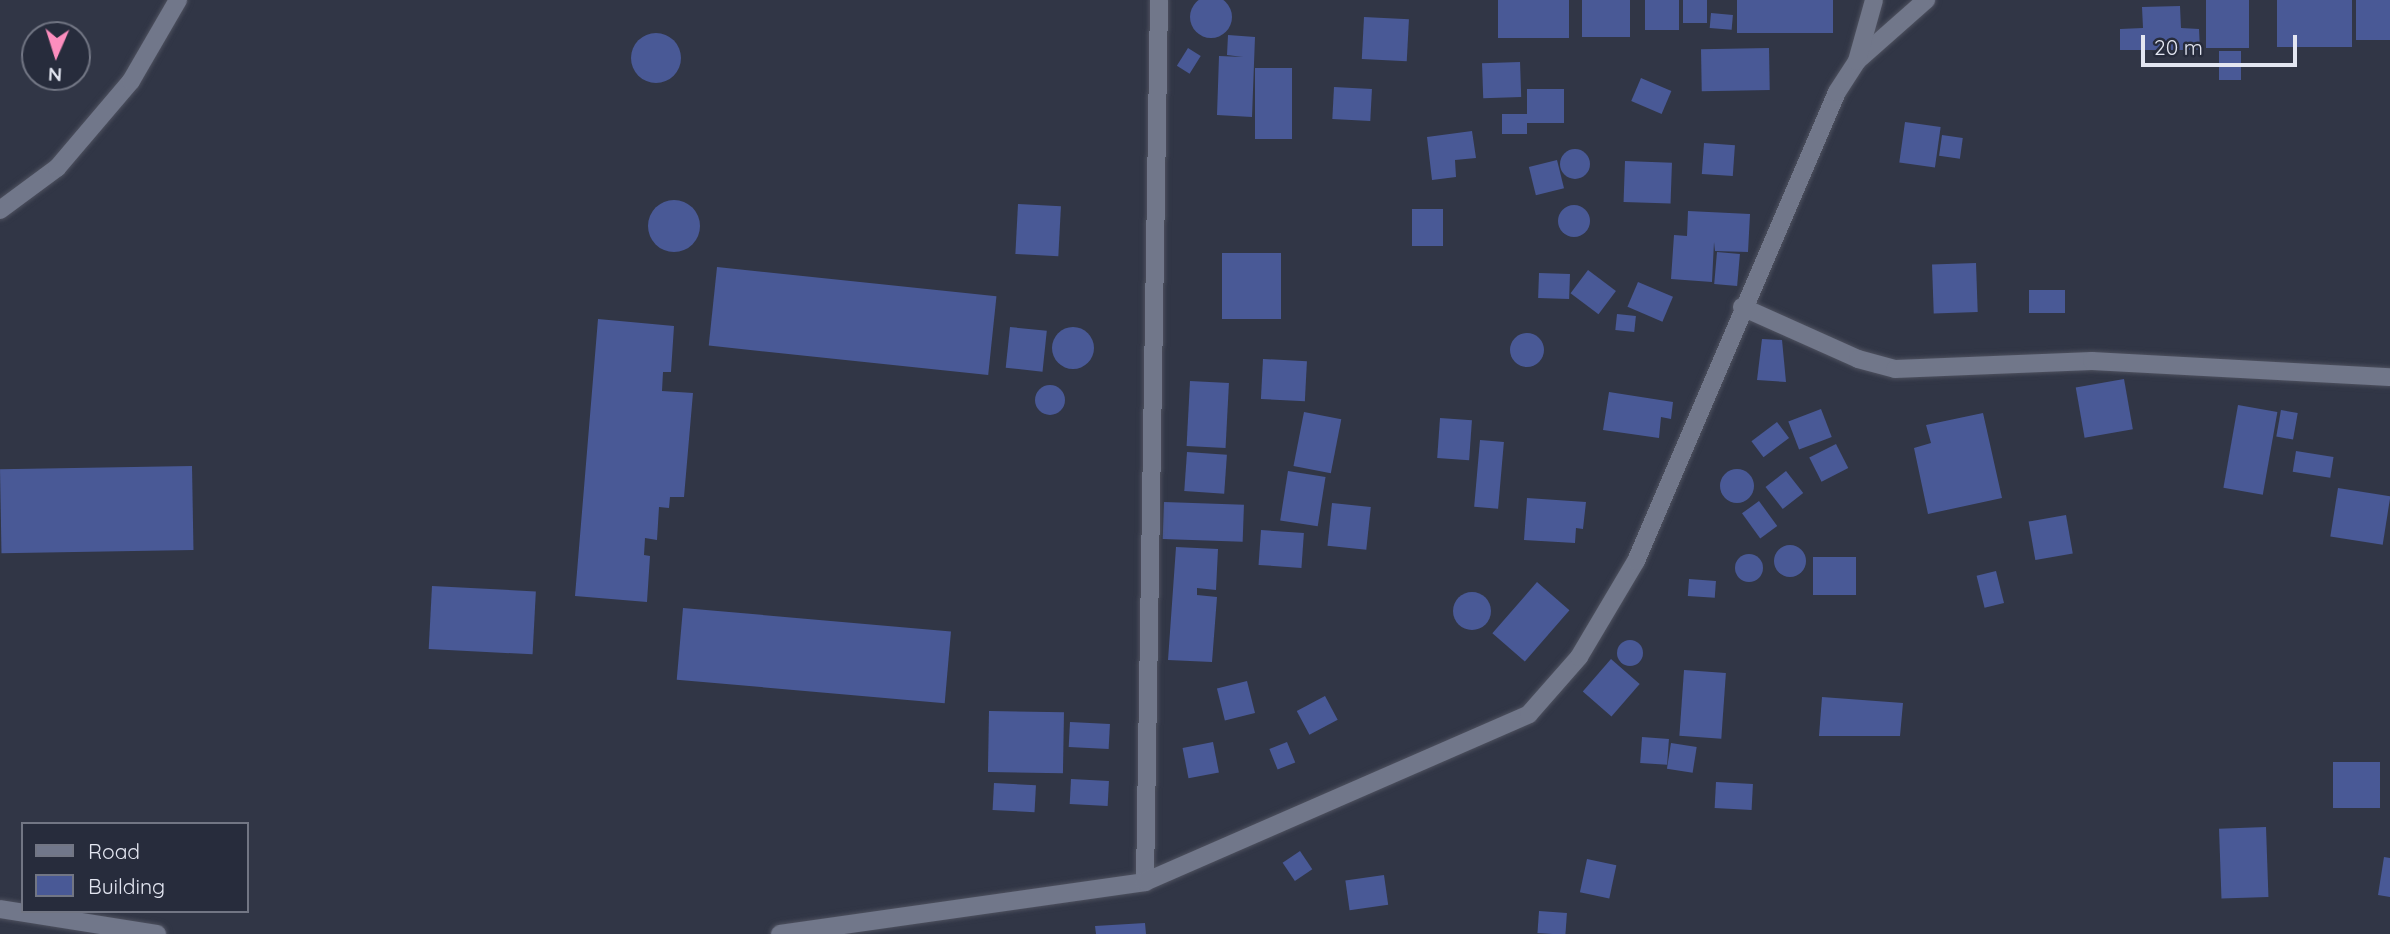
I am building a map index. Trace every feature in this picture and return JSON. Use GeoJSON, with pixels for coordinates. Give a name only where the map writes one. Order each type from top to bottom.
{"type":"FeatureCollection","features":[{"type":"Feature","properties":{"kind":"street"},"geometry":{"type":"LineString","coordinates":[[0,210],[57,168],[123,90],[178,0]]}},
{"type":"Feature","properties":{"kind":"street"},"geometry":{"type":"LineString","coordinates":[[1145,882],[1159,0]]}},
{"type":"Feature","properties":{"kind":"street"},"geometry":{"type":"LineString","coordinates":[[1857,61],[1874,0]]}},
{"type":"Feature","properties":{"kind":"street"},"geometry":{"type":"LineString","coordinates":[[780,934],[1145,882],[1529,714],[1579,657],[1610,611],[1837,92],[1857,61],[1926,0]]}},
{"type":"Feature","properties":{"kind":"street"},"geometry":{"type":"LineString","coordinates":[[1742,307],[1858,359],[1895,369],[2092,361],[2390,377]]}},
{"type":"Feature","properties":{"kind":"street"},"geometry":{"type":"LineString","coordinates":[[0,909],[21,912]]}},
{"type":"Feature","properties":{"kind":"street"},"geometry":{"type":"LineString","coordinates":[[25,913],[157,934]]}},
{"type":"Feature","properties":{"kind":"building"},"geometry":{"type":"Polygon","coordinates":[[[1201,-1],[1221,-1],[1230,9],[1230,25],[1226,32],[1219,36],[1203,36],[1196,32],[1192,25],[1192,9],[1201,-1]]]}},
{"type":"Feature","properties":{"kind":"building"},"geometry":{"type":"Polygon","coordinates":[[[1498,0],[1569,0],[1569,38],[1498,38],[1498,0]]]}},
{"type":"Feature","properties":{"kind":"building"},"geometry":{"type":"Polygon","coordinates":[[[1582,0],[1630,0],[1630,37],[1582,37],[1582,0]]]}},
{"type":"Feature","properties":{"kind":"building"},"geometry":{"type":"Polygon","coordinates":[[[1645,0],[1679,0],[1679,30],[1645,30],[1645,0]]]}},
{"type":"Feature","properties":{"kind":"building"},"geometry":{"type":"Polygon","coordinates":[[[1683,0],[1707,0],[1707,23],[1683,23],[1683,0]]]}},
{"type":"Feature","properties":{"kind":"building"},"geometry":{"type":"Polygon","coordinates":[[[1737,0],[1833,0],[1833,33],[1737,33],[1737,0]]]}},
{"type":"Feature","properties":{"kind":"building"},"geometry":{"type":"Polygon","coordinates":[[[2206,0],[2249,0],[2249,48],[2206,48],[2206,0]]]}},
{"type":"Feature","properties":{"kind":"building"},"geometry":{"type":"Polygon","coordinates":[[[2277,0],[2352,0],[2352,47],[2277,47],[2277,0]]]}},
{"type":"Feature","properties":{"kind":"building"},"geometry":{"type":"Polygon","coordinates":[[[2356,0],[2390,0],[2390,40],[2356,40],[2356,0]]]}},
{"type":"Feature","properties":{"kind":"building"},"geometry":{"type":"Polygon","coordinates":[[[2180,6],[2181,28],[2199,29],[2200,50],[2120,50],[2120,29],[2143,28],[2142,7],[2180,6]]]}},
{"type":"Feature","properties":{"kind":"building"},"geometry":{"type":"Polygon","coordinates":[[[1711,13],[1733,15],[1732,30],[1710,28],[1711,13]]]}},
{"type":"Feature","properties":{"kind":"building"},"geometry":{"type":"Polygon","coordinates":[[[1364,17],[1409,19],[1407,61],[1362,59],[1364,17]]]}},
{"type":"Feature","properties":{"kind":"building"},"geometry":{"type":"Polygon","coordinates":[[[656,33],[674,40],[681,58],[674,76],[656,83],[638,76],[631,58],[638,40],[656,33]]]}},
{"type":"Feature","properties":{"kind":"building"},"geometry":{"type":"Polygon","coordinates":[[[1228,35],[1255,37],[1252,117],[1217,115],[1219,56],[1243,57],[1227,55],[1228,35]]]}},
{"type":"Feature","properties":{"kind":"building"},"geometry":{"type":"Polygon","coordinates":[[[1188,48],[1201,56],[1190,74],[1177,66],[1188,48]]]}},
{"type":"Feature","properties":{"kind":"building"},"geometry":{"type":"Polygon","coordinates":[[[1769,48],[1770,90],[1702,91],[1701,49],[1769,48]]]}},
{"type":"Feature","properties":{"kind":"building"},"geometry":{"type":"Polygon","coordinates":[[[2219,51],[2241,51],[2241,80],[2219,80],[2219,51]]]}},
{"type":"Feature","properties":{"kind":"building"},"geometry":{"type":"Polygon","coordinates":[[[1520,62],[1521,97],[1483,98],[1482,63],[1520,62]]]}},
{"type":"Feature","properties":{"kind":"building"},"geometry":{"type":"Polygon","coordinates":[[[1255,68],[1292,68],[1292,139],[1255,139],[1255,68]]]}},
{"type":"Feature","properties":{"kind":"building"},"geometry":{"type":"Polygon","coordinates":[[[1641,78],[1671,91],[1662,114],[1631,101],[1641,78]]]}},
{"type":"Feature","properties":{"kind":"building"},"geometry":{"type":"Polygon","coordinates":[[[1334,87],[1372,89],[1370,121],[1332,119],[1334,87]]]}},
{"type":"Feature","properties":{"kind":"building"},"geometry":{"type":"Polygon","coordinates":[[[1527,89],[1564,89],[1564,123],[1527,123],[1527,89]]]}},
{"type":"Feature","properties":{"kind":"building"},"geometry":{"type":"Polygon","coordinates":[[[1502,114],[1527,114],[1527,134],[1502,134],[1502,114]]]}},
{"type":"Feature","properties":{"kind":"building"},"geometry":{"type":"Polygon","coordinates":[[[1905,122],[1941,127],[1935,168],[1899,163],[1905,122]]]}},
{"type":"Feature","properties":{"kind":"building"},"geometry":{"type":"Polygon","coordinates":[[[1472,131],[1476,158],[1455,160],[1456,177],[1432,180],[1427,137],[1472,131]]]}},
{"type":"Feature","properties":{"kind":"building"},"geometry":{"type":"Polygon","coordinates":[[[1942,135],[1963,138],[1960,159],[1939,156],[1942,135]]]}},
{"type":"Feature","properties":{"kind":"building"},"geometry":{"type":"Polygon","coordinates":[[[1704,143],[1735,145],[1733,176],[1702,174],[1704,143]]]}},
{"type":"Feature","properties":{"kind":"building"},"geometry":{"type":"Polygon","coordinates":[[[1575,149],[1586,153],[1590,164],[1586,175],[1575,179],[1564,175],[1560,164],[1564,153],[1575,149]]]}},
{"type":"Feature","properties":{"kind":"building"},"geometry":{"type":"Polygon","coordinates":[[[1557,160],[1564,188],[1536,195],[1529,167],[1557,160]]]}},
{"type":"Feature","properties":{"kind":"building"},"geometry":{"type":"Polygon","coordinates":[[[1625,161],[1672,163],[1671,204],[1624,202],[1625,161]]]}},
{"type":"Feature","properties":{"kind":"building"},"geometry":{"type":"Polygon","coordinates":[[[674,200],[693,207],[700,226],[693,245],[674,252],[655,245],[648,226],[655,207],[674,200]]]}},
{"type":"Feature","properties":{"kind":"building"},"geometry":{"type":"Polygon","coordinates":[[[1018,204],[1061,206],[1058,256],[1015,254],[1018,204]]]}},
{"type":"Feature","properties":{"kind":"building"},"geometry":{"type":"Polygon","coordinates":[[[1574,205],[1585,210],[1590,221],[1585,232],[1574,237],[1563,232],[1558,221],[1563,210],[1574,205]]]}},
{"type":"Feature","properties":{"kind":"building"},"geometry":{"type":"Polygon","coordinates":[[[1412,209],[1443,209],[1443,246],[1412,246],[1412,209]]]}},
{"type":"Feature","properties":{"kind":"building"},"geometry":{"type":"Polygon","coordinates":[[[1688,211],[1750,214],[1748,252],[1715,251],[1714,242],[1712,282],[1671,279],[1674,235],[1687,236],[1688,211]]]}},
{"type":"Feature","properties":{"kind":"building"},"geometry":{"type":"Polygon","coordinates":[[[1717,252],[1740,254],[1737,286],[1714,284],[1717,252]]]}},
{"type":"Feature","properties":{"kind":"building"},"geometry":{"type":"Polygon","coordinates":[[[1222,253],[1281,253],[1281,319],[1222,319],[1222,253]]]}},
{"type":"Feature","properties":{"kind":"building"},"geometry":{"type":"Polygon","coordinates":[[[1976,263],[1978,312],[1934,314],[1932,265],[1976,263]]]}},
{"type":"Feature","properties":{"kind":"building"},"geometry":{"type":"Polygon","coordinates":[[[717,267],[996,296],[988,375],[709,346],[717,267]]]}},
{"type":"Feature","properties":{"kind":"building"},"geometry":{"type":"Polygon","coordinates":[[[1588,270],[1616,291],[1598,314],[1571,293],[1588,270]]]}},
{"type":"Feature","properties":{"kind":"building"},"geometry":{"type":"Polygon","coordinates":[[[1539,273],[1570,274],[1569,299],[1538,298],[1539,273]]]}},
{"type":"Feature","properties":{"kind":"building"},"geometry":{"type":"Polygon","coordinates":[[[1638,282],[1673,297],[1662,322],[1627,307],[1638,282]]]}},
{"type":"Feature","properties":{"kind":"building"},"geometry":{"type":"Polygon","coordinates":[[[2029,290],[2065,290],[2065,313],[2029,313],[2029,290]]]}},
{"type":"Feature","properties":{"kind":"building"},"geometry":{"type":"Polygon","coordinates":[[[1617,314],[1636,316],[1634,332],[1615,330],[1617,314]]]}},
{"type":"Feature","properties":{"kind":"building"},"geometry":{"type":"Polygon","coordinates":[[[598,319],[674,326],[671,372],[663,372],[662,391],[693,393],[684,497],[670,497],[669,508],[659,507],[657,540],[645,538],[644,555],[650,556],[647,602],[575,596],[598,319]]]}},
{"type":"Feature","properties":{"kind":"building"},"geometry":{"type":"Polygon","coordinates":[[[1010,327],[1047,331],[1043,372],[1006,368],[1010,327]]]}},
{"type":"Feature","properties":{"kind":"building"},"geometry":{"type":"Polygon","coordinates":[[[1073,327],[1088,333],[1094,348],[1088,363],[1073,369],[1058,363],[1052,348],[1058,333],[1073,327]]]}},
{"type":"Feature","properties":{"kind":"building"},"geometry":{"type":"Polygon","coordinates":[[[1527,333],[1539,338],[1544,350],[1539,362],[1527,367],[1515,362],[1510,350],[1515,338],[1527,333]]]}},
{"type":"Feature","properties":{"kind":"building"},"geometry":{"type":"Polygon","coordinates":[[[1762,339],[1782,340],[1786,382],[1757,380],[1762,339]]]}},
{"type":"Feature","properties":{"kind":"building"},"geometry":{"type":"Polygon","coordinates":[[[1263,359],[1307,361],[1305,401],[1261,399],[1263,359]]]}},
{"type":"Feature","properties":{"kind":"building"},"geometry":{"type":"Polygon","coordinates":[[[2124,379],[2133,429],[2085,438],[2076,388],[2124,379]]]}},
{"type":"Feature","properties":{"kind":"building"},"geometry":{"type":"Polygon","coordinates":[[[1190,381],[1229,383],[1226,448],[1187,446],[1190,381]]]}},
{"type":"Feature","properties":{"kind":"building"},"geometry":{"type":"Polygon","coordinates":[[[1050,385],[1060,390],[1065,400],[1060,410],[1050,415],[1040,410],[1035,400],[1040,390],[1050,385]]]}},
{"type":"Feature","properties":{"kind":"building"},"geometry":{"type":"Polygon","coordinates":[[[1609,392],[1673,402],[1671,419],[1661,417],[1659,438],[1603,430],[1609,392]]]}},
{"type":"Feature","properties":{"kind":"building"},"geometry":{"type":"Polygon","coordinates":[[[2238,405],[2277,412],[2263,495],[2223,488],[2238,405]]]}},
{"type":"Feature","properties":{"kind":"building"},"geometry":{"type":"Polygon","coordinates":[[[1821,409],[1832,437],[1799,450],[1788,422],[1821,409]]]}},
{"type":"Feature","properties":{"kind":"building"},"geometry":{"type":"Polygon","coordinates":[[[2281,410],[2298,413],[2293,440],[2276,437],[2281,410]]]}},
{"type":"Feature","properties":{"kind":"building"},"geometry":{"type":"Polygon","coordinates":[[[1304,412],[1341,419],[1331,473],[1294,466],[1304,412]]]}},
{"type":"Feature","properties":{"kind":"building"},"geometry":{"type":"Polygon","coordinates":[[[1983,413],[2002,498],[1928,514],[1914,448],[1931,443],[1926,425],[1983,413]]]}},
{"type":"Feature","properties":{"kind":"building"},"geometry":{"type":"Polygon","coordinates":[[[1440,418],[1472,420],[1469,460],[1437,458],[1440,418]]]}},
{"type":"Feature","properties":{"kind":"building"},"geometry":{"type":"Polygon","coordinates":[[[1777,422],[1789,438],[1763,457],[1751,441],[1777,422]]]}},
{"type":"Feature","properties":{"kind":"building"},"geometry":{"type":"Polygon","coordinates":[[[1480,440],[1504,442],[1498,509],[1474,507],[1480,440]]]}},
{"type":"Feature","properties":{"kind":"building"},"geometry":{"type":"Polygon","coordinates":[[[1836,444],[1848,468],[1822,482],[1809,458],[1836,444]]]}},
{"type":"Feature","properties":{"kind":"building"},"geometry":{"type":"Polygon","coordinates":[[[2296,451],[2334,457],[2330,478],[2293,472],[2296,451]]]}},
{"type":"Feature","properties":{"kind":"building"},"geometry":{"type":"Polygon","coordinates":[[[1187,452],[1227,455],[1224,494],[1184,491],[1187,452]]]}},
{"type":"Feature","properties":{"kind":"building"},"geometry":{"type":"Polygon","coordinates":[[[192,466],[193,550],[1,553],[0,469],[192,466]]]}},
{"type":"Feature","properties":{"kind":"building"},"geometry":{"type":"Polygon","coordinates":[[[1737,469],[1749,474],[1754,486],[1749,498],[1737,503],[1725,498],[1720,486],[1725,474],[1737,469]]]}},
{"type":"Feature","properties":{"kind":"building"},"geometry":{"type":"Polygon","coordinates":[[[1288,471],[1326,477],[1318,526],[1280,520],[1288,471]]]}},
{"type":"Feature","properties":{"kind":"building"},"geometry":{"type":"Polygon","coordinates":[[[1786,471],[1803,493],[1783,509],[1766,487],[1786,471]]]}},
{"type":"Feature","properties":{"kind":"building"},"geometry":{"type":"Polygon","coordinates":[[[2338,488],[2390,496],[2383,545],[2330,536],[2338,488]]]}},
{"type":"Feature","properties":{"kind":"building"},"geometry":{"type":"Polygon","coordinates":[[[1527,498],[1586,502],[1583,529],[1576,528],[1575,543],[1524,540],[1527,498]]]}},
{"type":"Feature","properties":{"kind":"building"},"geometry":{"type":"Polygon","coordinates":[[[1759,501],[1777,526],[1760,538],[1742,513],[1759,501]]]}},
{"type":"Feature","properties":{"kind":"building"},"geometry":{"type":"Polygon","coordinates":[[[1164,502],[1244,505],[1243,542],[1163,539],[1164,502]]]}},
{"type":"Feature","properties":{"kind":"building"},"geometry":{"type":"Polygon","coordinates":[[[1332,503],[1371,507],[1366,550],[1328,546],[1332,503]]]}},
{"type":"Feature","properties":{"kind":"building"},"geometry":{"type":"Polygon","coordinates":[[[2066,515],[2073,553],[2035,560],[2029,522],[2066,515]]]}},
{"type":"Feature","properties":{"kind":"building"},"geometry":{"type":"Polygon","coordinates":[[[1261,530],[1304,533],[1301,568],[1259,565],[1261,530]]]}},
{"type":"Feature","properties":{"kind":"building"},"geometry":{"type":"Polygon","coordinates":[[[1790,545],[1801,550],[1806,561],[1801,572],[1790,577],[1779,572],[1774,561],[1779,550],[1790,545]]]}},
{"type":"Feature","properties":{"kind":"building"},"geometry":{"type":"Polygon","coordinates":[[[1176,547],[1218,549],[1216,590],[1197,588],[1197,595],[1217,597],[1212,662],[1168,660],[1176,547]]]}},
{"type":"Feature","properties":{"kind":"building"},"geometry":{"type":"Polygon","coordinates":[[[1749,554],[1759,558],[1763,568],[1759,578],[1749,582],[1739,578],[1735,568],[1739,558],[1749,554]]]}},
{"type":"Feature","properties":{"kind":"building"},"geometry":{"type":"Polygon","coordinates":[[[1813,557],[1856,557],[1856,595],[1813,595],[1813,557]]]}},
{"type":"Feature","properties":{"kind":"building"},"geometry":{"type":"Polygon","coordinates":[[[1996,571],[2004,603],[1985,608],[1977,576],[1996,571]]]}},
{"type":"Feature","properties":{"kind":"building"},"geometry":{"type":"Polygon","coordinates":[[[1689,579],[1716,581],[1715,598],[1688,596],[1689,579]]]}},
{"type":"Feature","properties":{"kind":"building"},"geometry":{"type":"Polygon","coordinates":[[[1537,582],[1569,610],[1525,662],[1492,633],[1537,582]]]}},
{"type":"Feature","properties":{"kind":"building"},"geometry":{"type":"Polygon","coordinates":[[[432,586],[536,591],[533,654],[429,649],[432,586]]]}},
{"type":"Feature","properties":{"kind":"building"},"geometry":{"type":"Polygon","coordinates":[[[1472,592],[1485,598],[1491,611],[1485,624],[1472,630],[1459,624],[1453,611],[1459,598],[1472,592]]]}},
{"type":"Feature","properties":{"kind":"building"},"geometry":{"type":"Polygon","coordinates":[[[683,608],[951,631],[945,703],[677,680],[683,608]]]}},
{"type":"Feature","properties":{"kind":"building"},"geometry":{"type":"Polygon","coordinates":[[[1630,640],[1639,644],[1643,653],[1639,662],[1630,666],[1621,662],[1617,653],[1621,644],[1630,640]]]}},
{"type":"Feature","properties":{"kind":"building"},"geometry":{"type":"Polygon","coordinates":[[[1611,659],[1640,684],[1611,716],[1583,691],[1611,659]]]}},
{"type":"Feature","properties":{"kind":"building"},"geometry":{"type":"Polygon","coordinates":[[[1684,670],[1726,673],[1721,739],[1679,736],[1684,670]]]}},
{"type":"Feature","properties":{"kind":"building"},"geometry":{"type":"Polygon","coordinates":[[[1247,681],[1255,713],[1225,721],[1217,688],[1247,681]]]}},
{"type":"Feature","properties":{"kind":"building"},"geometry":{"type":"Polygon","coordinates":[[[1325,696],[1338,720],[1309,735],[1297,711],[1325,696]]]}},
{"type":"Feature","properties":{"kind":"building"},"geometry":{"type":"Polygon","coordinates":[[[1822,697],[1903,703],[1900,736],[1819,736],[1822,697]]]}},
{"type":"Feature","properties":{"kind":"building"},"geometry":{"type":"Polygon","coordinates":[[[989,711],[1064,712],[1063,773],[988,772],[989,711]]]}},
{"type":"Feature","properties":{"kind":"building"},"geometry":{"type":"Polygon","coordinates":[[[1070,722],[1110,724],[1109,749],[1069,747],[1070,722]]]}},
{"type":"Feature","properties":{"kind":"building"},"geometry":{"type":"Polygon","coordinates":[[[1642,737],[1669,739],[1667,765],[1640,763],[1642,737]]]}},
{"type":"Feature","properties":{"kind":"building"},"geometry":{"type":"Polygon","coordinates":[[[1213,742],[1219,772],[1188,778],[1183,748],[1213,742]]]}},
{"type":"Feature","properties":{"kind":"building"},"geometry":{"type":"Polygon","coordinates":[[[1287,742],[1295,762],[1278,770],[1269,749],[1287,742]]]}},
{"type":"Feature","properties":{"kind":"building"},"geometry":{"type":"Polygon","coordinates":[[[1671,743],[1697,747],[1693,773],[1667,769],[1671,743]]]}},
{"type":"Feature","properties":{"kind":"building"},"geometry":{"type":"Polygon","coordinates":[[[2333,762],[2380,762],[2380,808],[2333,808],[2333,762]]]}},
{"type":"Feature","properties":{"kind":"building"},"geometry":{"type":"Polygon","coordinates":[[[1071,779],[1109,781],[1108,806],[1070,804],[1071,779]]]}},
{"type":"Feature","properties":{"kind":"building"},"geometry":{"type":"Polygon","coordinates":[[[1716,782],[1753,784],[1752,810],[1715,808],[1716,782]]]}},
{"type":"Feature","properties":{"kind":"building"},"geometry":{"type":"Polygon","coordinates":[[[994,783],[1036,785],[1035,812],[993,810],[994,783]]]}},
{"type":"Feature","properties":{"kind":"building"},"geometry":{"type":"Polygon","coordinates":[[[2266,827],[2268,897],[2221,899],[2219,829],[2266,827]]]}},
{"type":"Feature","properties":{"kind":"building"},"geometry":{"type":"Polygon","coordinates":[[[1300,851],[1312,869],[1295,881],[1283,863],[1300,851]]]}},
{"type":"Feature","properties":{"kind":"building"},"geometry":{"type":"Polygon","coordinates":[[[2384,857],[2390,858],[2390,897],[2378,895],[2384,857]]]}},
{"type":"Feature","properties":{"kind":"building"},"geometry":{"type":"Polygon","coordinates":[[[1587,859],[1616,865],[1609,898],[1580,892],[1587,859]]]}},
{"type":"Feature","properties":{"kind":"building"},"geometry":{"type":"Polygon","coordinates":[[[1384,875],[1388,905],[1350,910],[1345,880],[1384,875]]]}},
{"type":"Feature","properties":{"kind":"building"},"geometry":{"type":"Polygon","coordinates":[[[1539,911],[1567,913],[1565,934],[1537,933],[1539,911]]]}},
{"type":"Feature","properties":{"kind":"building"},"geometry":{"type":"Polygon","coordinates":[[[1145,923],[1146,934],[1096,934],[1095,926],[1145,923]]]}}]}
